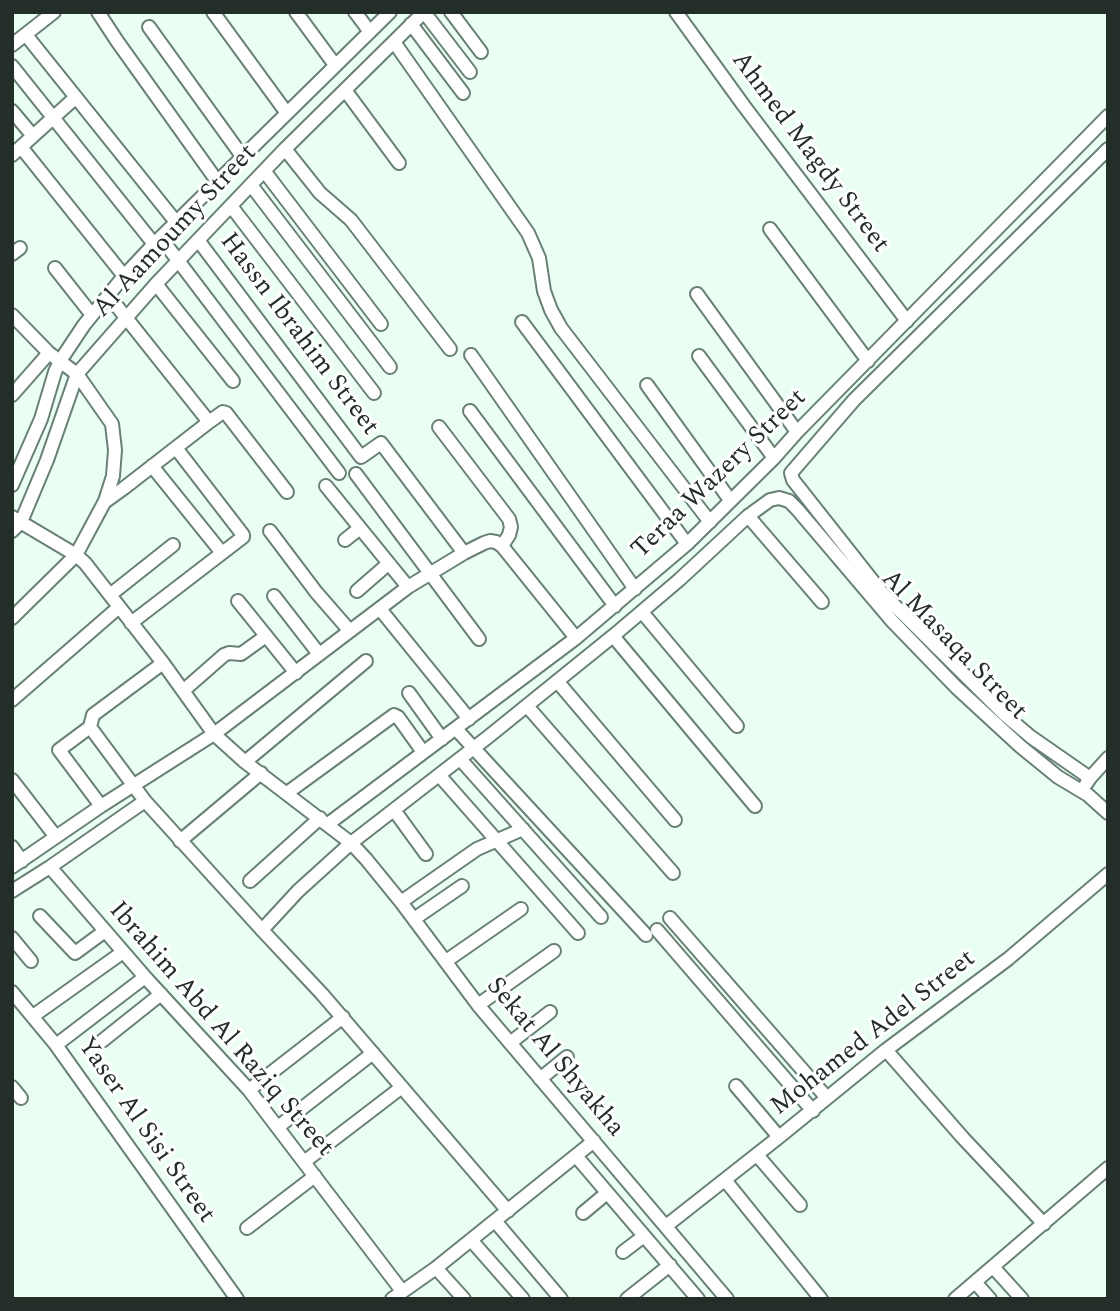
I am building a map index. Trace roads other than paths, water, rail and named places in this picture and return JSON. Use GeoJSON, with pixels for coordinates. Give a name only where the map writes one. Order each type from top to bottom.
{"type":"FeatureCollection","features":[{"type":"Feature","properties":{"kind":"street"},"geometry":{"type":"LineString","coordinates":[[12,45],[54,12]]}},
{"type":"Feature","properties":{"kind":"street"},"geometry":{"type":"LineString","coordinates":[[98,12],[217,181]]}},
{"type":"Feature","properties":{"kind":"street"},"geometry":{"type":"LineString","coordinates":[[213,12],[286,113]]}},
{"type":"Feature","properties":{"kind":"street"},"geometry":{"type":"LineString","coordinates":[[296,12],[335,65]]}},
{"type":"Feature","properties":{"kind":"street"},"geometry":{"type":"LineString","coordinates":[[355,12],[370,32]]}},
{"type":"Feature","properties":{"kind":"street"},"geometry":{"type":"LineString","coordinates":[[424,12],[470,72]]}},
{"type":"Feature","properties":{"kind":"street","name":"Al Aamoumy Street"},"geometry":{"type":"LineString","coordinates":[[15,523],[47,460],[77,374],[178,260],[285,149],[424,12]]}},
{"type":"Feature","properties":{"kind":"street"},"geometry":{"type":"LineString","coordinates":[[451,12],[481,52]]}},
{"type":"Feature","properties":{"kind":"street","name":"Ahmed Magdy Street"},"geometry":{"type":"LineString","coordinates":[[676,12],[907,321]]}},
{"type":"Feature","properties":{"kind":"street","name":"Al Aamoumy Street"},"geometry":{"type":"LineString","coordinates":[[12,485],[41,418],[60,361],[92,315],[157,241],[370,32],[386,13]]}},
{"type":"Feature","properties":{"kind":"street"},"geometry":{"type":"LineString","coordinates":[[411,24],[463,93]]}},
{"type":"Feature","properties":{"kind":"street"},"geometry":{"type":"LineString","coordinates":[[149,27],[242,156]]}},
{"type":"Feature","properties":{"kind":"street"},"geometry":{"type":"LineString","coordinates":[[26,35],[176,222]]}},
{"type":"Feature","properties":{"kind":"street"},"geometry":{"type":"LineString","coordinates":[[394,42],[528,233],[540,258],[544,291],[561,328],[710,522]]}},
{"type":"Feature","properties":{"kind":"street"},"geometry":{"type":"LineString","coordinates":[[12,66],[157,241],[178,260],[339,473]]}},
{"type":"Feature","properties":{"kind":"street"},"geometry":{"type":"LineString","coordinates":[[345,90],[399,163]]}},
{"type":"Feature","properties":{"kind":"street"},"geometry":{"type":"LineString","coordinates":[[76,97],[16,151],[124,276]]}},
{"type":"Feature","properties":{"kind":"street"},"geometry":{"type":"LineString","coordinates":[[12,110],[33,136]]}},
{"type":"Feature","properties":{"kind":"street","name":"Teraa Wazery Street"},"geometry":{"type":"LineString","coordinates":[[250,881],[324,821],[456,729],[576,638],[687,544],[1108,117]]}},
{"type":"Feature","properties":{"kind":"street"},"geometry":{"type":"LineString","coordinates":[[256,142],[274,161]]}},
{"type":"Feature","properties":{"kind":"street"},"geometry":{"type":"LineString","coordinates":[[285,149],[320,193],[351,220],[450,349]]}},
{"type":"Feature","properties":{"kind":"street","name":"Teraa Wazery Street"},"geometry":{"type":"LineString","coordinates":[[792,476],[793,470],[854,400],[1108,149]]}},
{"type":"Feature","properties":{"kind":"street"},"geometry":{"type":"LineString","coordinates":[[265,172],[381,324]]}},
{"type":"Feature","properties":{"kind":"street"},"geometry":{"type":"LineString","coordinates":[[251,185],[390,368]]}},
{"type":"Feature","properties":{"kind":"street"},"geometry":{"type":"LineString","coordinates":[[231,206],[374,393]]}},
{"type":"Feature","properties":{"kind":"street"},"geometry":{"type":"LineString","coordinates":[[770,229],[868,361]]}},
{"type":"Feature","properties":{"kind":"street","name":"Hassn Ibrahim Street"},"geometry":{"type":"LineString","coordinates":[[198,240],[361,457],[381,443],[464,553]]}},
{"type":"Feature","properties":{"kind":"street"},"geometry":{"type":"LineString","coordinates":[[55,268],[92,315]]}},
{"type":"Feature","properties":{"kind":"street"},"geometry":{"type":"LineString","coordinates":[[156,284],[233,381]]}},
{"type":"Feature","properties":{"kind":"street"},"geometry":{"type":"LineString","coordinates":[[697,294],[797,432]]}},
{"type":"Feature","properties":{"kind":"street"},"geometry":{"type":"LineString","coordinates":[[108,295],[209,422]]}},
{"type":"Feature","properties":{"kind":"street"},"geometry":{"type":"LineString","coordinates":[[12,315],[49,353],[77,374],[112,424],[114,437],[113,476],[105,501],[76,555],[12,618]]}},
{"type":"Feature","properties":{"kind":"street"},"geometry":{"type":"LineString","coordinates":[[522,321],[687,544]]}},
{"type":"Feature","properties":{"kind":"street"},"geometry":{"type":"LineString","coordinates":[[12,395],[49,353]]}},
{"type":"Feature","properties":{"kind":"street"},"geometry":{"type":"LineString","coordinates":[[471,355],[635,589]]}},
{"type":"Feature","properties":{"kind":"street"},"geometry":{"type":"LineString","coordinates":[[699,356],[774,458]]}},
{"type":"Feature","properties":{"kind":"street"},"geometry":{"type":"LineString","coordinates":[[647,385],[730,500]]}},
{"type":"Feature","properties":{"kind":"street"},"geometry":{"type":"LineString","coordinates":[[470,411],[615,606]]}},
{"type":"Feature","properties":{"kind":"street"},"geometry":{"type":"LineString","coordinates":[[105,501],[223,412],[287,492]]}},
{"type":"Feature","properties":{"kind":"street"},"geometry":{"type":"LineString","coordinates":[[41,418],[59,425]]}},
{"type":"Feature","properties":{"kind":"street"},"geometry":{"type":"LineString","coordinates":[[439,427],[509,519],[509,535],[499,544]]}},
{"type":"Feature","properties":{"kind":"street"},"geometry":{"type":"LineString","coordinates":[[131,623],[243,537],[176,448]]}},
{"type":"Feature","properties":{"kind":"street"},"geometry":{"type":"LineString","coordinates":[[152,466],[222,553]]}},
{"type":"Feature","properties":{"kind":"street"},"geometry":{"type":"LineString","coordinates":[[356,474],[479,639]]}},
{"type":"Feature","properties":{"kind":"street","name":"Al Masaqa Street"},"geometry":{"type":"LineString","coordinates":[[792,476],[883,594],[908,620],[1005,715],[1031,737],[1090,778]]}},
{"type":"Feature","properties":{"kind":"street"},"geometry":{"type":"LineString","coordinates":[[326,486],[408,587]]}},
{"type":"Feature","properties":{"kind":"street","name":"Teraa Wazery Street"},"geometry":{"type":"LineString","coordinates":[[261,930],[298,891],[351,843],[613,636],[748,516],[770,500],[779,498]]}},
{"type":"Feature","properties":{"kind":"street","name":"Al Masaqa Street"},"geometry":{"type":"LineString","coordinates":[[779,498],[789,501],[797,509],[893,622],[956,687],[1020,746],[1059,777],[1083,791],[1108,813]]}},
{"type":"Feature","properties":{"kind":"street"},"geometry":{"type":"LineString","coordinates":[[748,516],[821,602]]}},
{"type":"Feature","properties":{"kind":"street","name":"Sekat Al Shyakha"},"geometry":{"type":"LineString","coordinates":[[15,523],[76,555],[85,563],[214,734],[245,762],[351,843],[401,902],[478,1005],[727,1299]]}},
{"type":"Feature","properties":{"kind":"street"},"geometry":{"type":"LineString","coordinates":[[345,540],[360,528]]}},
{"type":"Feature","properties":{"kind":"street"},"geometry":{"type":"LineString","coordinates":[[270,531],[349,631]]}},
{"type":"Feature","properties":{"kind":"street"},"geometry":{"type":"LineString","coordinates":[[12,848],[17,864],[214,734],[408,587],[484,543],[490,541],[499,544],[576,638]]}},
{"type":"Feature","properties":{"kind":"street"},"geometry":{"type":"LineString","coordinates":[[110,595],[173,545]]}},
{"type":"Feature","properties":{"kind":"street"},"geometry":{"type":"LineString","coordinates":[[357,591],[388,564]]}},
{"type":"Feature","properties":{"kind":"street"},"geometry":{"type":"LineString","coordinates":[[274,596],[319,654]]}},
{"type":"Feature","properties":{"kind":"street"},"geometry":{"type":"LineString","coordinates":[[239,601],[296,673]]}},
{"type":"Feature","properties":{"kind":"street"},"geometry":{"type":"LineString","coordinates":[[12,700],[119,607]]}},
{"type":"Feature","properties":{"kind":"street"},"geometry":{"type":"LineString","coordinates":[[380,609],[469,719]]}},
{"type":"Feature","properties":{"kind":"street"},"geometry":{"type":"LineString","coordinates":[[642,612],[737,726]]}},
{"type":"Feature","properties":{"kind":"street"},"geometry":{"type":"LineString","coordinates":[[183,691],[225,655],[241,654],[266,636]]}},
{"type":"Feature","properties":{"kind":"street"},"geometry":{"type":"LineString","coordinates":[[613,636],[755,806]]}},
{"type":"Feature","properties":{"kind":"street"},"geometry":{"type":"LineString","coordinates":[[245,762],[366,661]]}},
{"type":"Feature","properties":{"kind":"street"},"geometry":{"type":"LineString","coordinates":[[102,806],[59,750],[90,727],[93,715],[163,663]]}},
{"type":"Feature","properties":{"kind":"street"},"geometry":{"type":"LineString","coordinates":[[557,681],[675,820]]}},
{"type":"Feature","properties":{"kind":"street"},"geometry":{"type":"LineString","coordinates":[[409,693],[442,739]]}},
{"type":"Feature","properties":{"kind":"street"},"geometry":{"type":"LineString","coordinates":[[527,706],[673,873]]}},
{"type":"Feature","properties":{"kind":"street"},"geometry":{"type":"LineString","coordinates":[[287,793],[396,715],[424,752]]}},
{"type":"Feature","properties":{"kind":"street"},"geometry":{"type":"LineString","coordinates":[[90,727],[145,802],[343,1017],[509,1210]]}},
{"type":"Feature","properties":{"kind":"street"},"geometry":{"type":"LineString","coordinates":[[456,729],[651,932],[813,1111]]}},
{"type":"Feature","properties":{"kind":"street"},"geometry":{"type":"LineString","coordinates":[[1083,791],[1090,778],[1108,758]]}},
{"type":"Feature","properties":{"kind":"street"},"geometry":{"type":"LineString","coordinates":[[460,759],[601,917]]}},
{"type":"Feature","properties":{"kind":"street"},"geometry":{"type":"LineString","coordinates":[[180,841],[261,774]]}},
{"type":"Feature","properties":{"kind":"street"},"geometry":{"type":"LineString","coordinates":[[439,775],[578,933]]}},
{"type":"Feature","properties":{"kind":"street"},"geometry":{"type":"LineString","coordinates":[[12,780],[56,837]]}},
{"type":"Feature","properties":{"kind":"street"},"geometry":{"type":"LineString","coordinates":[[12,891],[145,802]]}},
{"type":"Feature","properties":{"kind":"street"},"geometry":{"type":"LineString","coordinates":[[394,810],[426,854]]}},
{"type":"Feature","properties":{"kind":"street"},"geometry":{"type":"LineString","coordinates":[[401,902],[467,855],[523,829]]}},
{"type":"Feature","properties":{"kind":"street","name":"Ibrahim Abd Al Raziq Street"},"geometry":{"type":"LineString","coordinates":[[50,867],[161,995],[249,1090],[403,1295]]}},
{"type":"Feature","properties":{"kind":"street","name":"Mohamed Adel Street"},"geometry":{"type":"LineString","coordinates":[[623,1252],[725,1180],[886,1050],[1008,959],[1108,874]]}},
{"type":"Feature","properties":{"kind":"street"},"geometry":{"type":"LineString","coordinates":[[414,919],[462,886]]}},
{"type":"Feature","properties":{"kind":"street"},"geometry":{"type":"LineString","coordinates":[[446,961],[521,909]]}},
{"type":"Feature","properties":{"kind":"street"},"geometry":{"type":"LineString","coordinates":[[40,916],[75,953],[105,932]]}},
{"type":"Feature","properties":{"kind":"street"},"geometry":{"type":"LineString","coordinates":[[670,918],[827,1098]]}},
{"type":"Feature","properties":{"kind":"street"},"geometry":{"type":"LineString","coordinates":[[12,938],[32,961]]}},
{"type":"Feature","properties":{"kind":"street"},"geometry":{"type":"LineString","coordinates":[[478,1005],[554,951]]}},
{"type":"Feature","properties":{"kind":"street"},"geometry":{"type":"LineString","coordinates":[[33,1016],[123,952]]}},
{"type":"Feature","properties":{"kind":"street"},"geometry":{"type":"LineString","coordinates":[[56,1045],[145,977]]}},
{"type":"Feature","properties":{"kind":"street","name":"Yaser Al Sisi Street"},"geometry":{"type":"LineString","coordinates":[[12,992],[56,1045],[237,1299]]}},
{"type":"Feature","properties":{"kind":"street"},"geometry":{"type":"LineString","coordinates":[[102,1041],[161,995]]}},
{"type":"Feature","properties":{"kind":"street"},"geometry":{"type":"LineString","coordinates":[[510,1043],[550,1012]]}},
{"type":"Feature","properties":{"kind":"street"},"geometry":{"type":"LineString","coordinates":[[249,1090],[343,1017]]}},
{"type":"Feature","properties":{"kind":"street"},"geometry":{"type":"LineString","coordinates":[[886,1050],[963,1138],[1044,1224]]}},
{"type":"Feature","properties":{"kind":"street"},"geometry":{"type":"LineString","coordinates":[[278,1127],[373,1053]]}},
{"type":"Feature","properties":{"kind":"street"},"geometry":{"type":"LineString","coordinates":[[540,1079],[567,1057]]}},
{"type":"Feature","properties":{"kind":"street"},"geometry":{"type":"LineString","coordinates":[[736,1086],[779,1137]]}},
{"type":"Feature","properties":{"kind":"street"},"geometry":{"type":"LineString","coordinates":[[12,1087],[21,1098]]}},
{"type":"Feature","properties":{"kind":"street"},"geometry":{"type":"LineString","coordinates":[[304,1162],[402,1087]]}},
{"type":"Feature","properties":{"kind":"street"},"geometry":{"type":"LineString","coordinates":[[403,1295],[594,1141]]}},
{"type":"Feature","properties":{"kind":"street"},"geometry":{"type":"LineString","coordinates":[[757,1155],[800,1205]]}},
{"type":"Feature","properties":{"kind":"street"},"geometry":{"type":"LineString","coordinates":[[576,1156],[698,1299]]}},
{"type":"Feature","properties":{"kind":"street"},"geometry":{"type":"LineString","coordinates":[[955,1299],[1108,1168]]}},
{"type":"Feature","properties":{"kind":"street"},"geometry":{"type":"LineString","coordinates":[[247,1228],[315,1176]]}},
{"type":"Feature","properties":{"kind":"street"},"geometry":{"type":"LineString","coordinates":[[725,1180],[821,1299]]}},
{"type":"Feature","properties":{"kind":"street"},"geometry":{"type":"LineString","coordinates":[[583,1213],[607,1192]]}},
{"type":"Feature","properties":{"kind":"street"},"geometry":{"type":"LineString","coordinates":[[495,1221],[561,1299]]}},
{"type":"Feature","properties":{"kind":"street"},"geometry":{"type":"LineString","coordinates":[[471,1240],[523,1299]]}},
{"type":"Feature","properties":{"kind":"street"},"geometry":{"type":"LineString","coordinates":[[627,1299],[670,1265]]}},
{"type":"Feature","properties":{"kind":"street"},"geometry":{"type":"LineString","coordinates":[[992,1267],[1022,1299]]}},
{"type":"Feature","properties":{"kind":"street"},"geometry":{"type":"LineString","coordinates":[[436,1268],[464,1299]]}},
{"type":"Feature","properties":{"kind":"street"},"geometry":{"type":"LineString","coordinates":[[687,1285],[704,1273]]}},
{"type":"Feature","properties":{"kind":"street"},"geometry":{"type":"LineString","coordinates":[[975,1282],[990,1299]]}}]}
